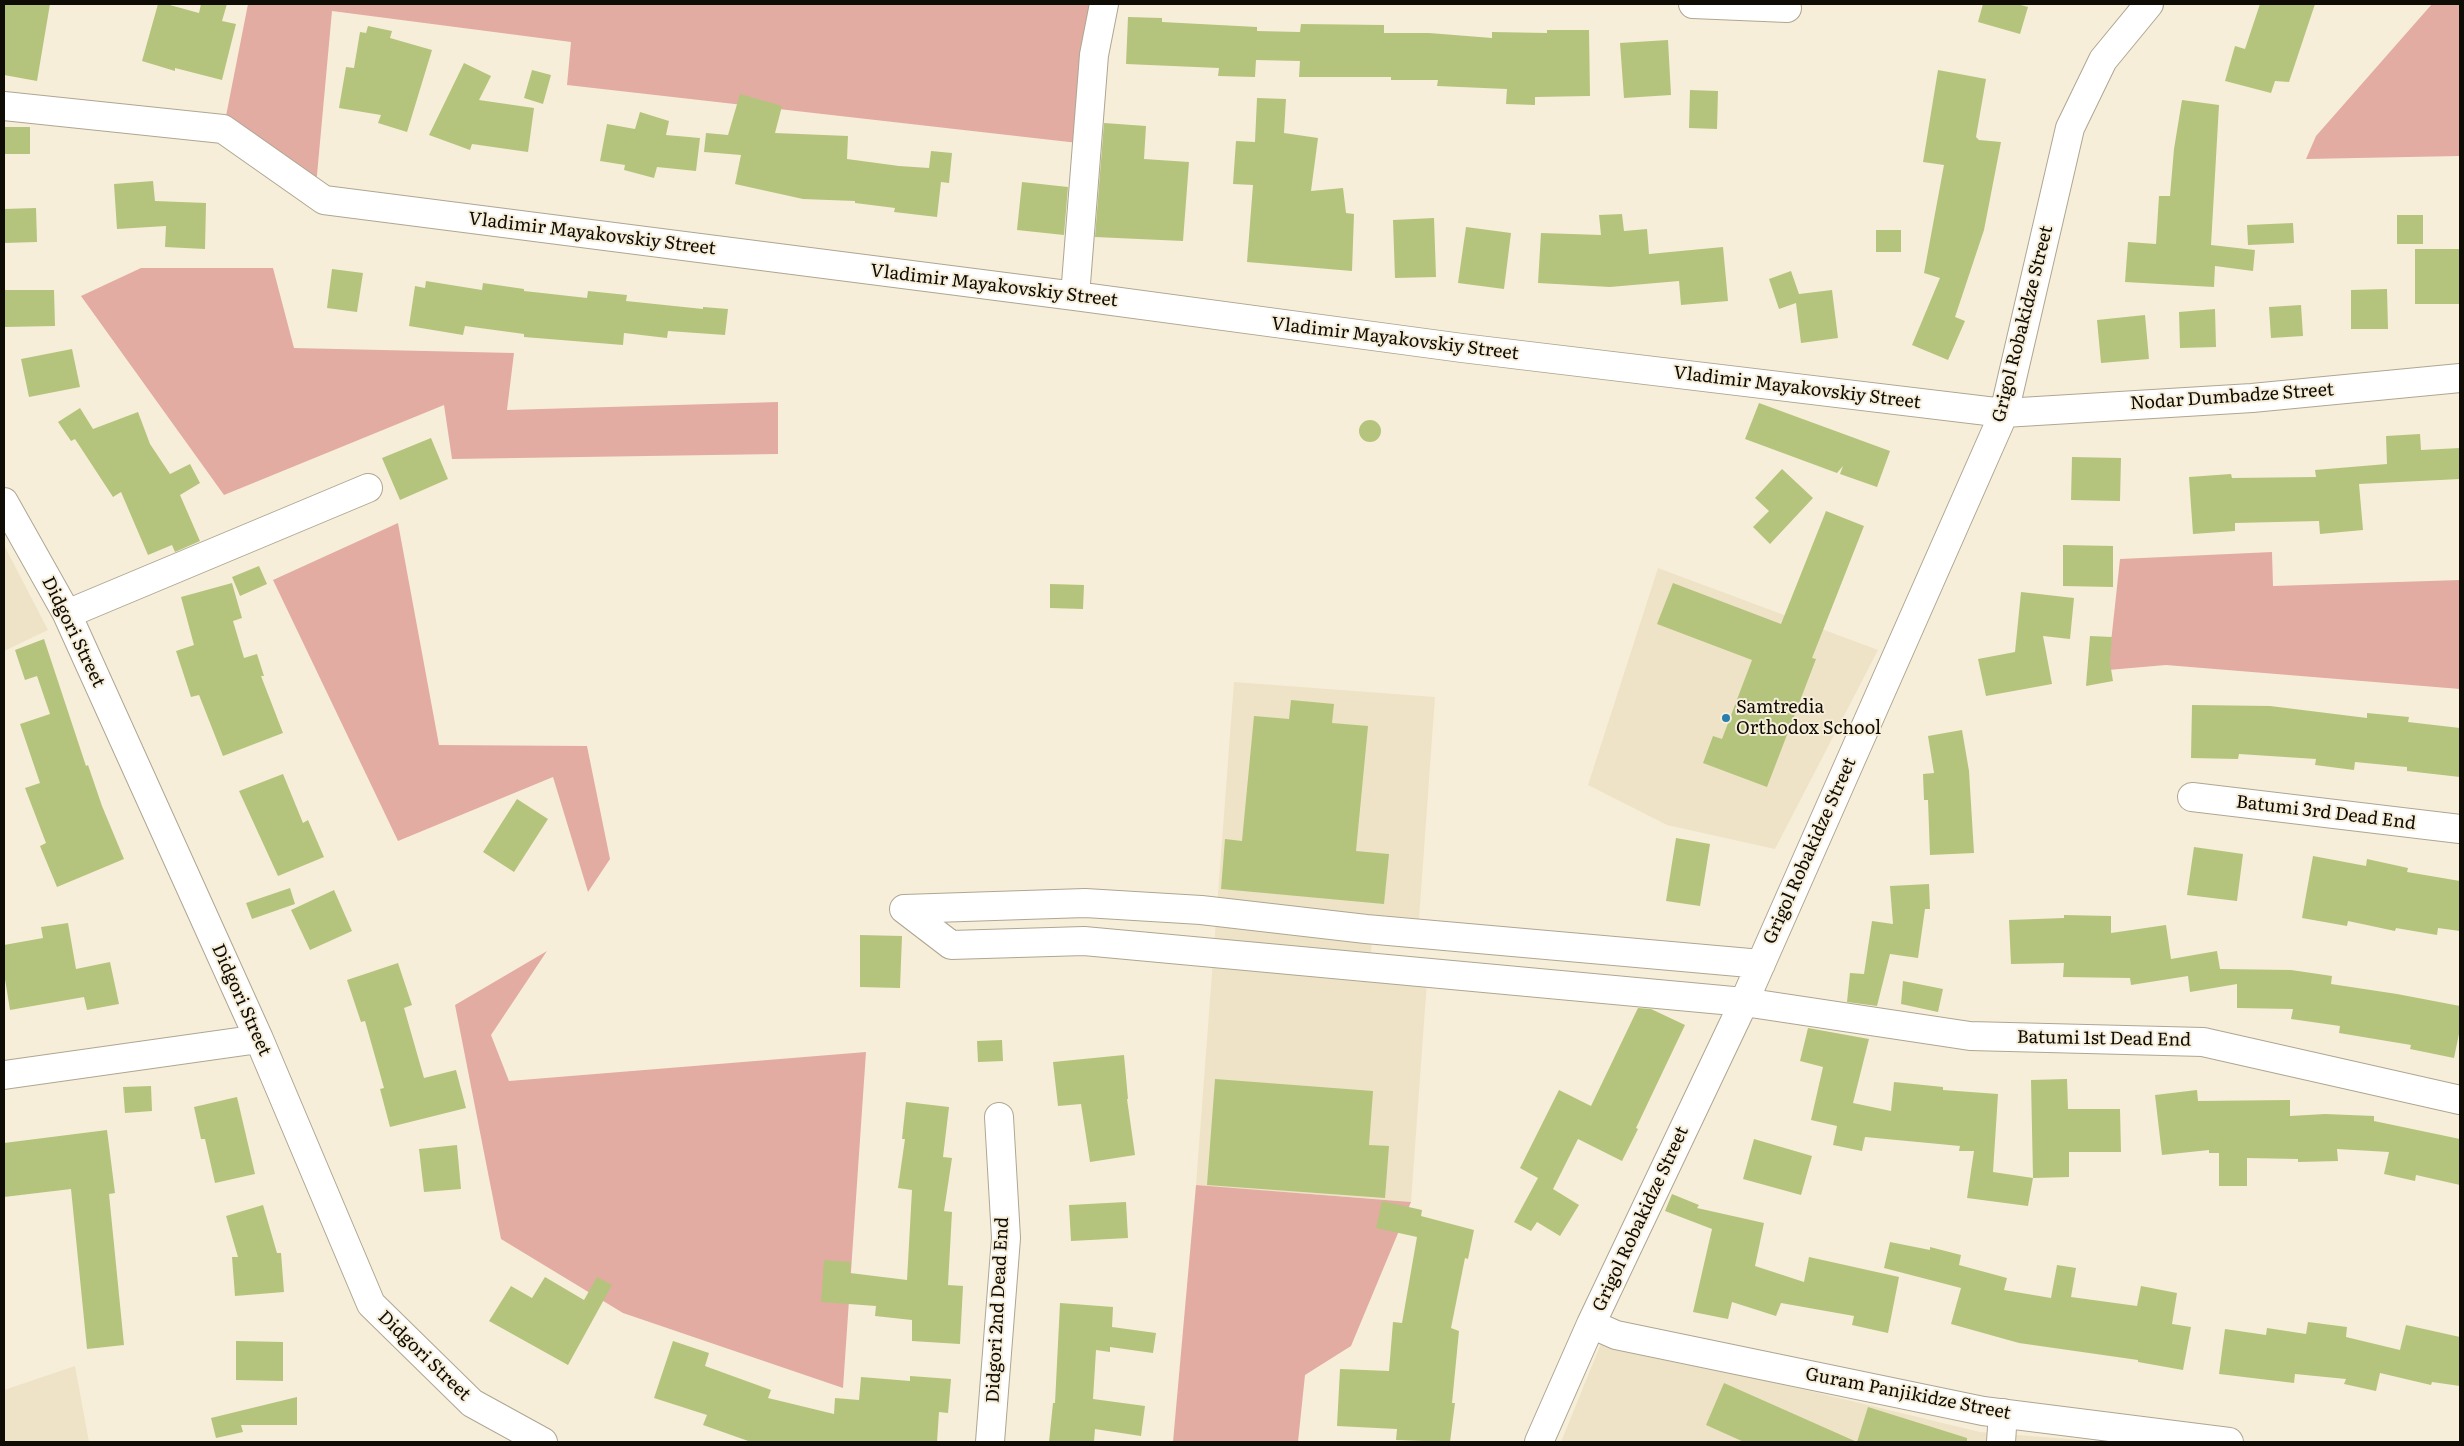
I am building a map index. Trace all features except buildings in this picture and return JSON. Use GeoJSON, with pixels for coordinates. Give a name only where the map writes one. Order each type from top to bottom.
{"type":"FeatureCollection","features":[{"type":"Feature","properties":{"kind":"street"},"geometry":{"type":"LineString","coordinates":[[1076,296],[1094,55],[1104,4]]}},
{"type":"Feature","properties":{"kind":"street"},"geometry":{"type":"LineString","coordinates":[[1693,4],[1787,8]]}},
{"type":"Feature","properties":{"kind":"street","name":"Grigol Robakidze Street"},"geometry":{"type":"LineString","coordinates":[[1540,1442],[1591,1324],[1744,1002],[2004,413],[2070,128],[2103,60],[2149,4]]}},
{"type":"Feature","properties":{"kind":"street","name":"Vladimir Mayakovskiy Street"},"geometry":{"type":"LineString","coordinates":[[4,106],[222,129],[324,200],[1076,296],[1462,348],[2004,413]]}},
{"type":"Feature","properties":{"kind":"street","name":"Nodar Dumbadze Street"},"geometry":{"type":"LineString","coordinates":[[2004,413],[2252,398],[2460,378]]}},
{"type":"Feature","properties":{"kind":"street"},"geometry":{"type":"LineString","coordinates":[[67,614],[368,488]]}},
{"type":"Feature","properties":{"kind":"street","name":"Didgori Street"},"geometry":{"type":"LineString","coordinates":[[4,502],[67,614],[259,1039],[371,1304],[472,1403],[543,1442]]}},
{"type":"Feature","properties":{"kind":"street","name":"Batumi 3rd Dead End"},"geometry":{"type":"LineString","coordinates":[[2192,797],[2460,829]]}},
{"type":"Feature","properties":{"kind":"street","name":"Batumi 1st Dead End"},"geometry":{"type":"LineString","coordinates":[[1366,929],[1201,910],[1086,903],[904,908],[952,945],[1084,941],[1744,1002],[1970,1036],[2203,1042],[2460,1100]]}},
{"type":"Feature","properties":{"kind":"street"},"geometry":{"type":"LineString","coordinates":[[1361,968],[1366,929],[1761,964]]}},
{"type":"Feature","properties":{"kind":"street"},"geometry":{"type":"LineString","coordinates":[[4,1074],[259,1039]]}},
{"type":"Feature","properties":{"kind":"street","name":"Didgori 2nd Dead End"},"geometry":{"type":"LineString","coordinates":[[990,1442],[1006,1238],[1000,1117]]}},
{"type":"Feature","properties":{"kind":"street","name":"Guram Panjikidze Street"},"geometry":{"type":"LineString","coordinates":[[1591,1324],[1616,1336],[2003,1413],[2229,1442]]}},
{"type":"Feature","properties":{"kind":"street"},"geometry":{"type":"LineString","coordinates":[[2001,1442],[2003,1413]]}},
{"type":"Feature","properties":{"kind":"shaded area"},"geometry":{"type":"Polygon","coordinates":[[[248,4],[1089,4],[1078,143],[567,85],[571,42],[332,11],[316,186],[225,121],[248,4]]]}},
{"type":"Feature","properties":{"kind":"shaded area"},"geometry":{"type":"Polygon","coordinates":[[[2432,4],[2460,4],[2460,156],[2306,159],[2316,136],[2432,4]]]}},
{"type":"Feature","properties":{"kind":"shaded area"},"geometry":{"type":"Polygon","coordinates":[[[141,268],[273,268],[294,348],[514,353],[507,410],[778,402],[778,454],[452,459],[444,405],[224,495],[81,296],[141,268]]]}},
{"type":"Feature","properties":{"kind":"shaded area"},"geometry":{"type":"Polygon","coordinates":[[[398,523],[439,745],[587,746],[610,859],[588,892],[553,777],[398,841],[273,580],[398,523]]]}},
{"type":"Feature","properties":{"kind":"shaded area"},"geometry":{"type":"Polygon","coordinates":[[[4,545],[48,630],[4,651],[4,545]]]}},
{"type":"Feature","properties":{"kind":"shaded area"},"geometry":{"type":"Polygon","coordinates":[[[2272,552],[2273,586],[2460,580],[2460,689],[2166,665],[2108,670],[2120,559],[2272,552]]]}},
{"type":"Feature","properties":{"kind":"shaded area","name":"Samtredia Orthodox School"},"geometry":{"type":"Polygon","coordinates":[[[1658,568],[1878,650],[1775,849],[1667,825],[1588,785],[1658,568]]]}},
{"type":"Feature","properties":{"kind":"shaded area"},"geometry":{"type":"Polygon","coordinates":[[[1234,682],[1435,697],[1419,919],[1374,916],[1369,976],[1427,981],[1411,1202],[1196,1185],[1234,682]]]}},
{"type":"Feature","properties":{"kind":"shaded area"},"geometry":{"type":"Polygon","coordinates":[[[547,951],[491,1035],[509,1081],[866,1052],[843,1388],[623,1313],[501,1239],[455,1005],[547,951]]]}},
{"type":"Feature","properties":{"kind":"shaded area"},"geometry":{"type":"Polygon","coordinates":[[[1196,1185],[1411,1202],[1351,1346],[1305,1375],[1298,1442],[1173,1442],[1196,1185]]]}},
{"type":"Feature","properties":{"kind":"shaded area"},"geometry":{"type":"Polygon","coordinates":[[[1602,1341],[1980,1432],[2106,1442],[1561,1442],[1602,1341]]]}},
{"type":"Feature","properties":{"kind":"shaded area"},"geometry":{"type":"Polygon","coordinates":[[[75,1366],[89,1442],[4,1442],[4,1390],[75,1366]]]}},
{"type":"Feature","properties":{"kind":"place","name":"Samtredia Orthodox School"},"geometry":{"type":"Point","coordinates":[1726,718]}}]}
